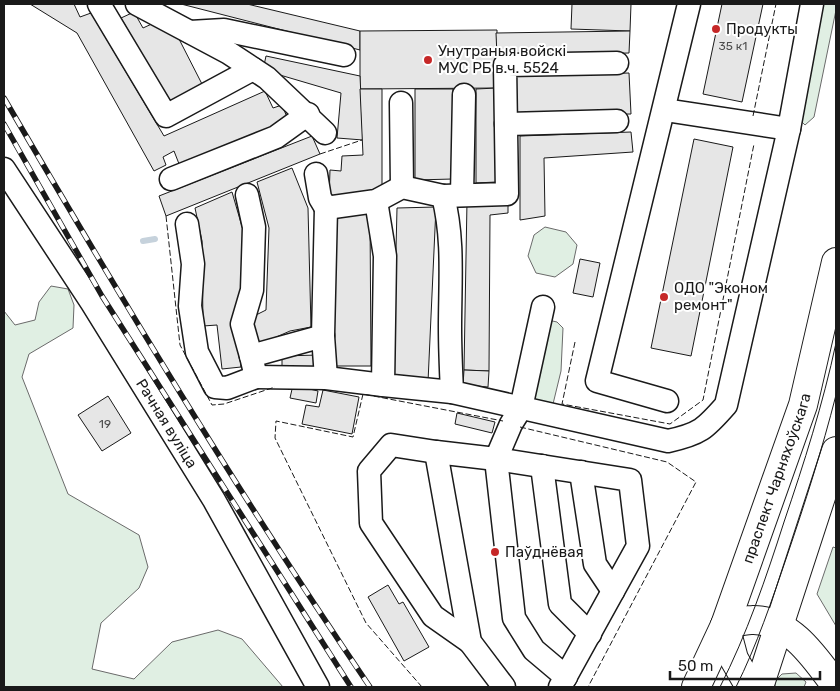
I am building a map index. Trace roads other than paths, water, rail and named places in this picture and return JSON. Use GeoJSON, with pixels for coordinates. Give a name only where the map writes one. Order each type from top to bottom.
{"type":"FeatureCollection","features":[{"type":"Feature","properties":{"kind":"main road","name":"праспект Чарняхоўскага"},"geometry":{"type":"LineString","coordinates":[[696,687],[725,625],[803,405],[836,262]]}},
{"type":"Feature","properties":{"kind":"main road"},"geometry":{"type":"LineString","coordinates":[[760,687],[836,451]]}},
{"type":"Feature","properties":{"kind":"main road"},"geometry":{"type":"LineString","coordinates":[[750,687],[734,659],[725,625],[751,620],[779,626],[793,635],[836,686]]}},
{"type":"Feature","properties":{"kind":"street"},"geometry":{"type":"LineString","coordinates":[[99,4],[166,116],[253,69]]}},
{"type":"Feature","properties":{"kind":"street"},"geometry":{"type":"LineString","coordinates":[[137,4],[229,53],[267,78],[308,114],[325,133]]}},
{"type":"Feature","properties":{"kind":"street"},"geometry":{"type":"LineString","coordinates":[[667,401],[597,381],[665,110],[689,4]]}},
{"type":"Feature","properties":{"kind":"street"},"geometry":{"type":"LineString","coordinates":[[253,366],[384,386],[452,392],[668,441],[693,435],[708,426],[726,405],[789,129],[812,4]]}},
{"type":"Feature","properties":{"kind":"street"},"geometry":{"type":"LineString","coordinates":[[188,32],[224,30],[344,55]]}},
{"type":"Feature","properties":{"kind":"street"},"geometry":{"type":"LineString","coordinates":[[326,208],[376,201],[402,187],[453,195],[507,194],[505,65],[617,63]]}},
{"type":"Feature","properties":{"kind":"street"},"geometry":{"type":"LineString","coordinates":[[452,392],[450,328],[452,253],[448,215],[453,195],[464,95]]}},
{"type":"Feature","properties":{"kind":"street"},"geometry":{"type":"LineString","coordinates":[[401,103],[402,187]]}},
{"type":"Feature","properties":{"kind":"street"},"geometry":{"type":"LineString","coordinates":[[665,110],[789,129]]}},
{"type":"Feature","properties":{"kind":"street"},"geometry":{"type":"LineString","coordinates":[[171,179],[276,137],[308,114]]}},
{"type":"Feature","properties":{"kind":"street"},"geometry":{"type":"LineString","coordinates":[[506,124],[617,121]]}},
{"type":"Feature","properties":{"kind":"street","name":"Рачная вуліца"},"geometry":{"type":"LineString","coordinates":[[4,169],[92,303],[214,500],[318,687]]}},
{"type":"Feature","properties":{"kind":"street"},"geometry":{"type":"LineString","coordinates":[[316,174],[320,198],[326,208],[323,336],[326,378]]}},
{"type":"Feature","properties":{"kind":"street"},"geometry":{"type":"LineString","coordinates":[[247,195],[254,227],[252,290],[242,324],[253,366]]}},
{"type":"Feature","properties":{"kind":"street"},"geometry":{"type":"LineString","coordinates":[[376,201],[385,256],[384,386]]}},
{"type":"Feature","properties":{"kind":"street"},"geometry":{"type":"LineString","coordinates":[[187,224],[193,264],[190,306],[197,352],[215,387],[227,388],[253,366],[323,336]]}},
{"type":"Feature","properties":{"kind":"street"},"geometry":{"type":"LineString","coordinates":[[504,687],[470,642],[433,616],[371,523],[369,471],[391,445],[496,459],[630,480],[638,546],[563,682],[534,650],[514,618],[496,459],[511,424],[521,408],[543,307]]}},
{"type":"Feature","properties":{"kind":"street"},"geometry":{"type":"LineString","coordinates":[[436,452],[470,642]]}},
{"type":"Feature","properties":{"kind":"street"},"geometry":{"type":"LineString","coordinates":[[542,466],[560,604],[590,634]]}},
{"type":"Feature","properties":{"kind":"street"},"geometry":{"type":"LineString","coordinates":[[581,472],[596,564],[613,591]]}},
{"type":"Feature","properties":{"kind":"waterway"},"geometry":{"type":"LineString","coordinates":[[143,241],[155,239]]}},
{"type":"Feature","properties":{"kind":"tram line"},"geometry":{"type":"LineString","coordinates":[[720,687],[747,626],[770,564],[813,433],[836,343]]}},
{"type":"Feature","properties":{"kind":"tram line"},"geometry":{"type":"LineString","coordinates":[[736,687],[770,606],[813,476],[836,395]]}},
{"type":"Feature","properties":{"kind":"railway"},"geometry":{"type":"LineString","coordinates":[[4,98],[182,396],[274,542],[370,687]]}},
{"type":"Feature","properties":{"kind":"railway"},"geometry":{"type":"LineString","coordinates":[[4,124],[102,296],[351,687]]}},
{"type":"Feature","properties":{"kind":"place","name":"Продукты"},"geometry":{"type":"Point","coordinates":[716,29]}},
{"type":"Feature","properties":{"kind":"place","name":"Унутраныя войскі МУС РБ в.ч. 5524"},"geometry":{"type":"Point","coordinates":[428,60]}},
{"type":"Feature","properties":{"kind":"place","name":"ОДО \"Эконом ремонт\""},"geometry":{"type":"Point","coordinates":[664,297]}},
{"type":"Feature","properties":{"kind":"place","name":"Паўднёвая"},"geometry":{"type":"Point","coordinates":[495,552]}}]}
